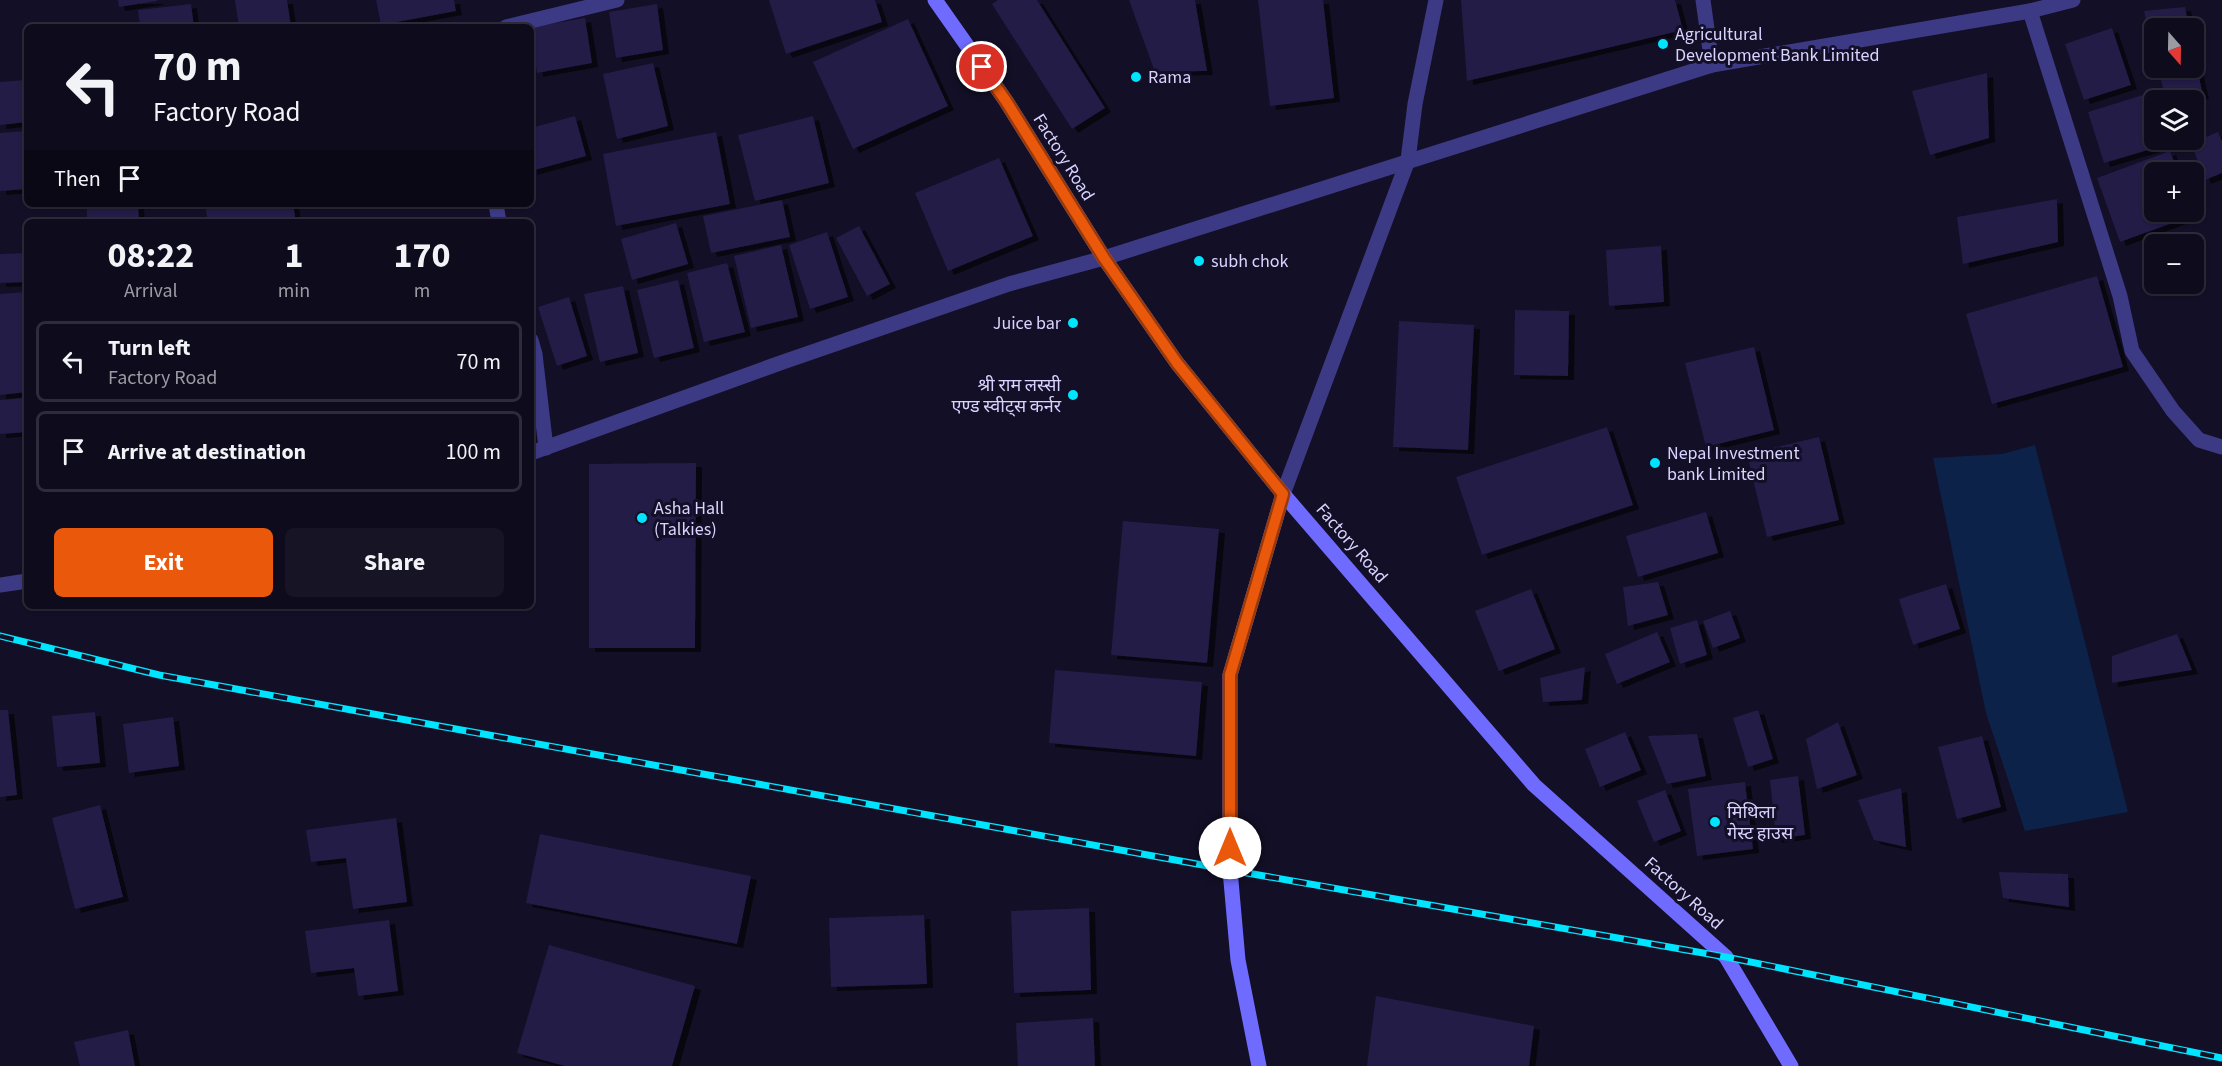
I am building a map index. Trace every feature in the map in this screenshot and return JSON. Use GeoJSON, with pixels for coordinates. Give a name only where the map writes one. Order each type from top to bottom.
{"type":"FeatureCollection","features":[{"type":"Feature","properties":{"kind":"main road","name":"Factory Road"},"geometry":{"type":"LineString","coordinates":[[935,0],[1006,101],[1104,258],[1177,363],[1283,494],[1534,785],[1726,957],[1791,1066]]}},
{"type":"Feature","properties":{"kind":"main road"},"geometry":{"type":"LineString","coordinates":[[1259,1066],[1238,960],[1230,870],[1230,675],[1283,494]]}},
{"type":"Feature","properties":{"kind":"street"},"geometry":{"type":"LineString","coordinates":[[518,24],[617,0]]}},
{"type":"Feature","properties":{"kind":"street"},"geometry":{"type":"LineString","coordinates":[[1283,494],[1408,160],[1415,104],[1436,0]]}},
{"type":"Feature","properties":{"kind":"street"},"geometry":{"type":"LineString","coordinates":[[1703,0],[1712,65]]}},
{"type":"Feature","properties":{"kind":"street"},"geometry":{"type":"LineString","coordinates":[[534,452],[783,362],[1009,285],[1104,258],[1712,65],[2030,11],[2073,0]]}},
{"type":"Feature","properties":{"kind":"street"},"geometry":{"type":"LineString","coordinates":[[2030,11],[2120,296],[2132,351],[2173,411],[2199,440],[2222,447]]}},
{"type":"Feature","properties":{"kind":"street"},"geometry":{"type":"LineString","coordinates":[[534,350],[546,448]]}},
{"type":"Feature","properties":{"kind":"street"},"geometry":{"type":"LineString","coordinates":[[0,585],[24,581]]}},
{"type":"Feature","properties":{"kind":"water"},"geometry":{"type":"Polygon","coordinates":[[[2035,445],[2128,812],[2025,831],[1986,713],[1933,458],[2002,454],[2035,445]]]}},
{"type":"Feature","properties":{"kind":"building"},"geometry":{"type":"Polygon","coordinates":[[[118,0],[157,0],[157,1],[119,7],[118,0]]]}},
{"type":"Feature","properties":{"kind":"building"},"geometry":{"type":"Polygon","coordinates":[[[235,0],[287,0],[291,24],[239,24],[235,0]]]}},
{"type":"Feature","properties":{"kind":"building"},"geometry":{"type":"Polygon","coordinates":[[[376,0],[454,0],[456,11],[381,24],[376,0]]]}},
{"type":"Feature","properties":{"kind":"building"},"geometry":{"type":"Polygon","coordinates":[[[769,0],[875,0],[882,22],[786,54],[769,0]]]}},
{"type":"Feature","properties":{"kind":"building"},"geometry":{"type":"Polygon","coordinates":[[[998,0],[1037,0],[1105,108],[1072,129],[992,4],[998,0]]]}},
{"type":"Feature","properties":{"kind":"building"},"geometry":{"type":"Polygon","coordinates":[[[1129,0],[1195,0],[1207,71],[1155,72],[1129,0]]]}},
{"type":"Feature","properties":{"kind":"building"},"geometry":{"type":"Polygon","coordinates":[[[1258,0],[1323,0],[1334,98],[1270,106],[1258,0]]]}},
{"type":"Feature","properties":{"kind":"building"},"geometry":{"type":"Polygon","coordinates":[[[1461,0],[1675,0],[1683,30],[1467,81],[1461,0]]]}},
{"type":"Feature","properties":{"kind":"building"},"geometry":{"type":"Polygon","coordinates":[[[191,4],[194,24],[140,24],[138,10],[191,4]]]}},
{"type":"Feature","properties":{"kind":"building"},"geometry":{"type":"Polygon","coordinates":[[[657,4],[663,50],[616,58],[609,12],[657,4]]]}},
{"type":"Feature","properties":{"kind":"building"},"geometry":{"type":"Polygon","coordinates":[[[2185,7],[2187,18],[2146,18],[2144,11],[2185,7]]]}},
{"type":"Feature","properties":{"kind":"building"},"geometry":{"type":"Polygon","coordinates":[[[585,18],[592,63],[537,73],[534,26],[585,18]]]}},
{"type":"Feature","properties":{"kind":"building"},"geometry":{"type":"Polygon","coordinates":[[[908,19],[948,106],[853,149],[813,62],[908,19]]]}},
{"type":"Feature","properties":{"kind":"building"},"geometry":{"type":"Polygon","coordinates":[[[2112,28],[2131,85],[2084,100],[2065,44],[2112,28]]]}},
{"type":"Feature","properties":{"kind":"building"},"geometry":{"type":"Polygon","coordinates":[[[653,63],[668,126],[617,139],[603,74],[653,63]]]}},
{"type":"Feature","properties":{"kind":"building"},"geometry":{"type":"Polygon","coordinates":[[[1987,73],[1989,138],[1930,155],[1912,91],[1987,73]]]}},
{"type":"Feature","properties":{"kind":"building"},"geometry":{"type":"Polygon","coordinates":[[[2160,78],[2199,78],[2202,90],[2164,90],[2160,78]]]}},
{"type":"Feature","properties":{"kind":"building"},"geometry":{"type":"Polygon","coordinates":[[[24,80],[24,122],[0,125],[0,82],[24,80]]]}},
{"type":"Feature","properties":{"kind":"building"},"geometry":{"type":"Polygon","coordinates":[[[2143,95],[2144,150],[2148,150],[2104,163],[2088,112],[2143,95]]]}},
{"type":"Feature","properties":{"kind":"building"},"geometry":{"type":"Polygon","coordinates":[[[575,116],[586,156],[534,170],[534,127],[575,116]]]}},
{"type":"Feature","properties":{"kind":"building"},"geometry":{"type":"Polygon","coordinates":[[[813,116],[829,183],[755,201],[738,135],[813,116]]]}},
{"type":"Feature","properties":{"kind":"building"},"geometry":{"type":"Polygon","coordinates":[[[24,131],[24,189],[0,191],[0,133],[24,131]]]}},
{"type":"Feature","properties":{"kind":"building"},"geometry":{"type":"Polygon","coordinates":[[[716,132],[730,204],[616,226],[603,154],[716,132]]]}},
{"type":"Feature","properties":{"kind":"building"},"geometry":{"type":"Polygon","coordinates":[[[2218,132],[2222,141],[2222,173],[2205,180],[2204,162],[2198,162],[2194,150],[2204,150],[2204,138],[2218,132]]]}},
{"type":"Feature","properties":{"kind":"building"},"geometry":{"type":"Polygon","coordinates":[[[2170,151],[2174,162],[2144,162],[2144,222],[2175,222],[2120,242],[2097,178],[2170,151]]]}},
{"type":"Feature","properties":{"kind":"building"},"geometry":{"type":"Polygon","coordinates":[[[999,158],[1033,236],[948,271],[915,193],[999,158]]]}},
{"type":"Feature","properties":{"kind":"building"},"geometry":{"type":"Polygon","coordinates":[[[2057,199],[2058,242],[1963,264],[1957,217],[2057,199]]]}},
{"type":"Feature","properties":{"kind":"building"},"geometry":{"type":"Polygon","coordinates":[[[782,200],[790,237],[711,253],[703,216],[782,200]]]}},
{"type":"Feature","properties":{"kind":"building"},"geometry":{"type":"Polygon","coordinates":[[[87,207],[138,207],[139,219],[87,219],[87,207]]]}},
{"type":"Feature","properties":{"kind":"building"},"geometry":{"type":"Polygon","coordinates":[[[206,207],[294,207],[296,219],[208,219],[206,207]]]}},
{"type":"Feature","properties":{"kind":"building"},"geometry":{"type":"Polygon","coordinates":[[[676,223],[688,264],[632,280],[621,239],[676,223]]]}},
{"type":"Feature","properties":{"kind":"building"},"geometry":{"type":"Polygon","coordinates":[[[859,226],[890,284],[867,296],[836,238],[859,226]]]}},
{"type":"Feature","properties":{"kind":"building"},"geometry":{"type":"Polygon","coordinates":[[[827,232],[848,297],[810,309],[789,245],[827,232]]]}},
{"type":"Feature","properties":{"kind":"building"},"geometry":{"type":"Polygon","coordinates":[[[781,245],[798,317],[751,328],[734,256],[781,245]]]}},
{"type":"Feature","properties":{"kind":"building"},"geometry":{"type":"Polygon","coordinates":[[[1661,246],[1664,302],[1609,306],[1606,250],[1661,246]]]}},
{"type":"Feature","properties":{"kind":"building"},"geometry":{"type":"Polygon","coordinates":[[[24,253],[24,282],[0,283],[0,254],[24,253]]]}},
{"type":"Feature","properties":{"kind":"building"},"geometry":{"type":"Polygon","coordinates":[[[727,263],[745,332],[704,342],[687,273],[727,263]]]}},
{"type":"Feature","properties":{"kind":"building"},"geometry":{"type":"Polygon","coordinates":[[[2097,276],[2123,367],[1992,404],[1966,314],[2097,276]]]}},
{"type":"Feature","properties":{"kind":"building"},"geometry":{"type":"Polygon","coordinates":[[[678,280],[694,348],[654,358],[637,290],[678,280]]]}},
{"type":"Feature","properties":{"kind":"building"},"geometry":{"type":"Polygon","coordinates":[[[623,286],[638,353],[600,362],[584,294],[623,286]]]}},
{"type":"Feature","properties":{"kind":"building"},"geometry":{"type":"Polygon","coordinates":[[[24,292],[24,392],[0,395],[0,294],[24,292]]]}},
{"type":"Feature","properties":{"kind":"building"},"geometry":{"type":"Polygon","coordinates":[[[569,297],[587,356],[557,366],[538,307],[569,297]]]}},
{"type":"Feature","properties":{"kind":"building"},"geometry":{"type":"Polygon","coordinates":[[[1515,310],[1569,311],[1568,376],[1514,375],[1515,310]]]}},
{"type":"Feature","properties":{"kind":"building"},"geometry":{"type":"Polygon","coordinates":[[[1399,321],[1474,325],[1468,450],[1393,447],[1399,321]]]}},
{"type":"Feature","properties":{"kind":"building"},"geometry":{"type":"Polygon","coordinates":[[[1754,347],[1774,430],[1706,447],[1685,363],[1754,347]]]}},
{"type":"Feature","properties":{"kind":"building"},"geometry":{"type":"Polygon","coordinates":[[[24,398],[24,432],[0,434],[0,400],[24,398]]]}},
{"type":"Feature","properties":{"kind":"building"},"geometry":{"type":"Polygon","coordinates":[[[1607,427],[1633,505],[1482,555],[1456,477],[1607,427]]]}},
{"type":"Feature","properties":{"kind":"building"},"geometry":{"type":"Polygon","coordinates":[[[1819,437],[1839,520],[1767,537],[1747,454],[1819,437]]]}},
{"type":"Feature","properties":{"kind":"building","name":"Asha Hall (Talkies)"},"geometry":{"type":"Polygon","coordinates":[[[696,463],[695,648],[589,648],[589,464],[696,463]]]}},
{"type":"Feature","properties":{"kind":"building"},"geometry":{"type":"Polygon","coordinates":[[[1706,512],[1718,553],[1638,577],[1626,536],[1706,512]]]}},
{"type":"Feature","properties":{"kind":"building"},"geometry":{"type":"Polygon","coordinates":[[[1123,521],[1219,529],[1207,663],[1111,655],[1123,521]]]}},
{"type":"Feature","properties":{"kind":"building"},"geometry":{"type":"Polygon","coordinates":[[[1658,582],[1668,615],[1628,626],[1623,587],[1658,582]]]}},
{"type":"Feature","properties":{"kind":"building"},"geometry":{"type":"Polygon","coordinates":[[[1946,584],[1960,629],[1913,645],[1899,599],[1946,584]]]}},
{"type":"Feature","properties":{"kind":"building"},"geometry":{"type":"Polygon","coordinates":[[[1531,589],[1555,649],[1499,671],[1475,611],[1531,589]]]}},
{"type":"Feature","properties":{"kind":"building"},"geometry":{"type":"Polygon","coordinates":[[[1730,611],[1740,638],[1713,648],[1703,621],[1730,611]]]}},
{"type":"Feature","properties":{"kind":"building"},"geometry":{"type":"Polygon","coordinates":[[[1697,620],[1707,655],[1680,664],[1670,628],[1697,620]]]}},
{"type":"Feature","properties":{"kind":"building"},"geometry":{"type":"Polygon","coordinates":[[[1657,632],[1670,662],[1617,684],[1605,654],[1657,632]]]}},
{"type":"Feature","properties":{"kind":"building"},"geometry":{"type":"Polygon","coordinates":[[[2177,634],[2192,670],[2112,683],[2112,656],[2177,634]]]}},
{"type":"Feature","properties":{"kind":"building"},"geometry":{"type":"Polygon","coordinates":[[[1585,667],[1582,700],[1543,702],[1540,678],[1585,667]]]}},
{"type":"Feature","properties":{"kind":"building"},"geometry":{"type":"Polygon","coordinates":[[[1055,670],[1202,682],[1196,756],[1049,743],[1055,670]]]}},
{"type":"Feature","properties":{"kind":"building"},"geometry":{"type":"Polygon","coordinates":[[[0,710],[8,710],[17,795],[0,797],[0,710]]]}},
{"type":"Feature","properties":{"kind":"building"},"geometry":{"type":"Polygon","coordinates":[[[1758,710],[1773,759],[1748,767],[1733,718],[1758,710]]]}},
{"type":"Feature","properties":{"kind":"building"},"geometry":{"type":"Polygon","coordinates":[[[95,712],[100,763],[57,767],[52,716],[95,712]]]}},
{"type":"Feature","properties":{"kind":"building"},"geometry":{"type":"Polygon","coordinates":[[[173,717],[179,766],[129,773],[123,724],[173,717]]]}},
{"type":"Feature","properties":{"kind":"building"},"geometry":{"type":"Polygon","coordinates":[[[1838,722],[1857,775],[1817,789],[1806,739],[1838,722]]]}},
{"type":"Feature","properties":{"kind":"building"},"geometry":{"type":"Polygon","coordinates":[[[1625,732],[1641,770],[1600,787],[1585,749],[1625,732]]]}},
{"type":"Feature","properties":{"kind":"building"},"geometry":{"type":"Polygon","coordinates":[[[1697,734],[1706,776],[1667,784],[1648,736],[1697,734]]]}},
{"type":"Feature","properties":{"kind":"building"},"geometry":{"type":"Polygon","coordinates":[[[1982,736],[2001,807],[1957,819],[1938,747],[1982,736]]]}},
{"type":"Feature","properties":{"kind":"building"},"geometry":{"type":"Polygon","coordinates":[[[1798,776],[1805,835],[1776,839],[1770,780],[1798,776]]]}},
{"type":"Feature","properties":{"kind":"building"},"geometry":{"type":"Polygon","coordinates":[[[1745,782],[1753,849],[1697,856],[1688,789],[1745,782]]]}},
{"type":"Feature","properties":{"kind":"building"},"geometry":{"type":"Polygon","coordinates":[[[1901,788],[1906,847],[1874,840],[1858,800],[1901,788]]]}},
{"type":"Feature","properties":{"kind":"building"},"geometry":{"type":"Polygon","coordinates":[[[1665,790],[1681,831],[1654,842],[1637,801],[1665,790]]]}},
{"type":"Feature","properties":{"kind":"building"},"geometry":{"type":"Polygon","coordinates":[[[100,805],[123,897],[75,909],[52,818],[100,805]]]}},
{"type":"Feature","properties":{"kind":"building"},"geometry":{"type":"Polygon","coordinates":[[[396,818],[407,902],[353,909],[346,858],[311,862],[306,830],[396,818]]]}},
{"type":"Feature","properties":{"kind":"building"},"geometry":{"type":"Polygon","coordinates":[[[540,834],[751,876],[737,944],[526,903],[540,834]]]}},
{"type":"Feature","properties":{"kind":"building"},"geometry":{"type":"Polygon","coordinates":[[[1999,872],[2068,874],[2069,907],[2003,898],[1999,872]]]}},
{"type":"Feature","properties":{"kind":"building"},"geometry":{"type":"Polygon","coordinates":[[[1089,908],[1091,990],[1014,993],[1011,911],[1089,908]]]}},
{"type":"Feature","properties":{"kind":"building"},"geometry":{"type":"Polygon","coordinates":[[[924,915],[927,984],[831,987],[829,918],[924,915]]]}},
{"type":"Feature","properties":{"kind":"building"},"geometry":{"type":"Polygon","coordinates":[[[389,920],[398,991],[358,996],[354,968],[311,973],[305,931],[389,920]]]}},
{"type":"Feature","properties":{"kind":"building"},"geometry":{"type":"Polygon","coordinates":[[[549,945],[695,986],[672,1066],[565,1066],[517,1053],[549,945]]]}},
{"type":"Feature","properties":{"kind":"building"},"geometry":{"type":"Polygon","coordinates":[[[1376,996],[1534,1026],[1529,1066],[1367,1066],[1376,996]]]}},
{"type":"Feature","properties":{"kind":"building"},"geometry":{"type":"Polygon","coordinates":[[[1093,1018],[1095,1066],[1018,1066],[1016,1023],[1093,1018]]]}},
{"type":"Feature","properties":{"kind":"building"},"geometry":{"type":"Polygon","coordinates":[[[128,1030],[135,1066],[80,1066],[74,1042],[128,1030]]]}},
{"type":"Feature","properties":{"kind":"railway"},"geometry":{"type":"LineString","coordinates":[[0,636],[159,675],[1230,870],[1726,957],[2222,1058]]}},
{"type":"Feature","properties":{"kind":"place","name":"Agricultural Development Bank Limited"},"geometry":{"type":"Point","coordinates":[1663,44]}},
{"type":"Feature","properties":{"kind":"place","name":"Rama"},"geometry":{"type":"Point","coordinates":[1136,77]}},
{"type":"Feature","properties":{"kind":"place","name":"subh chok"},"geometry":{"type":"Point","coordinates":[1199,261]}},
{"type":"Feature","properties":{"kind":"place","name":"Juice bar"},"geometry":{"type":"Point","coordinates":[1073,323]}},
{"type":"Feature","properties":{"kind":"place","name":"श्री राम लस्सी एण्ड स्वीट्स कर्नर"},"geometry":{"type":"Point","coordinates":[1073,395]}},
{"type":"Feature","properties":{"kind":"place","name":"Nepal Investment bank Limited"},"geometry":{"type":"Point","coordinates":[1655,463]}},
{"type":"Feature","properties":{"kind":"place","name":"Asha Hall (Talkies)"},"geometry":{"type":"Point","coordinates":[642,518]}},
{"type":"Feature","properties":{"kind":"place","name":"मिथिला गेस्ट हाउस"},"geometry":{"type":"Point","coordinates":[1715,822]}},
{"type":"Feature","properties":{"kind":"route"},"geometry":{"type":"LineString","coordinates":[[982,67],[1006,101],[1104,258],[1177,363],[1283,494],[1230,675],[1230,848]]}}]}
